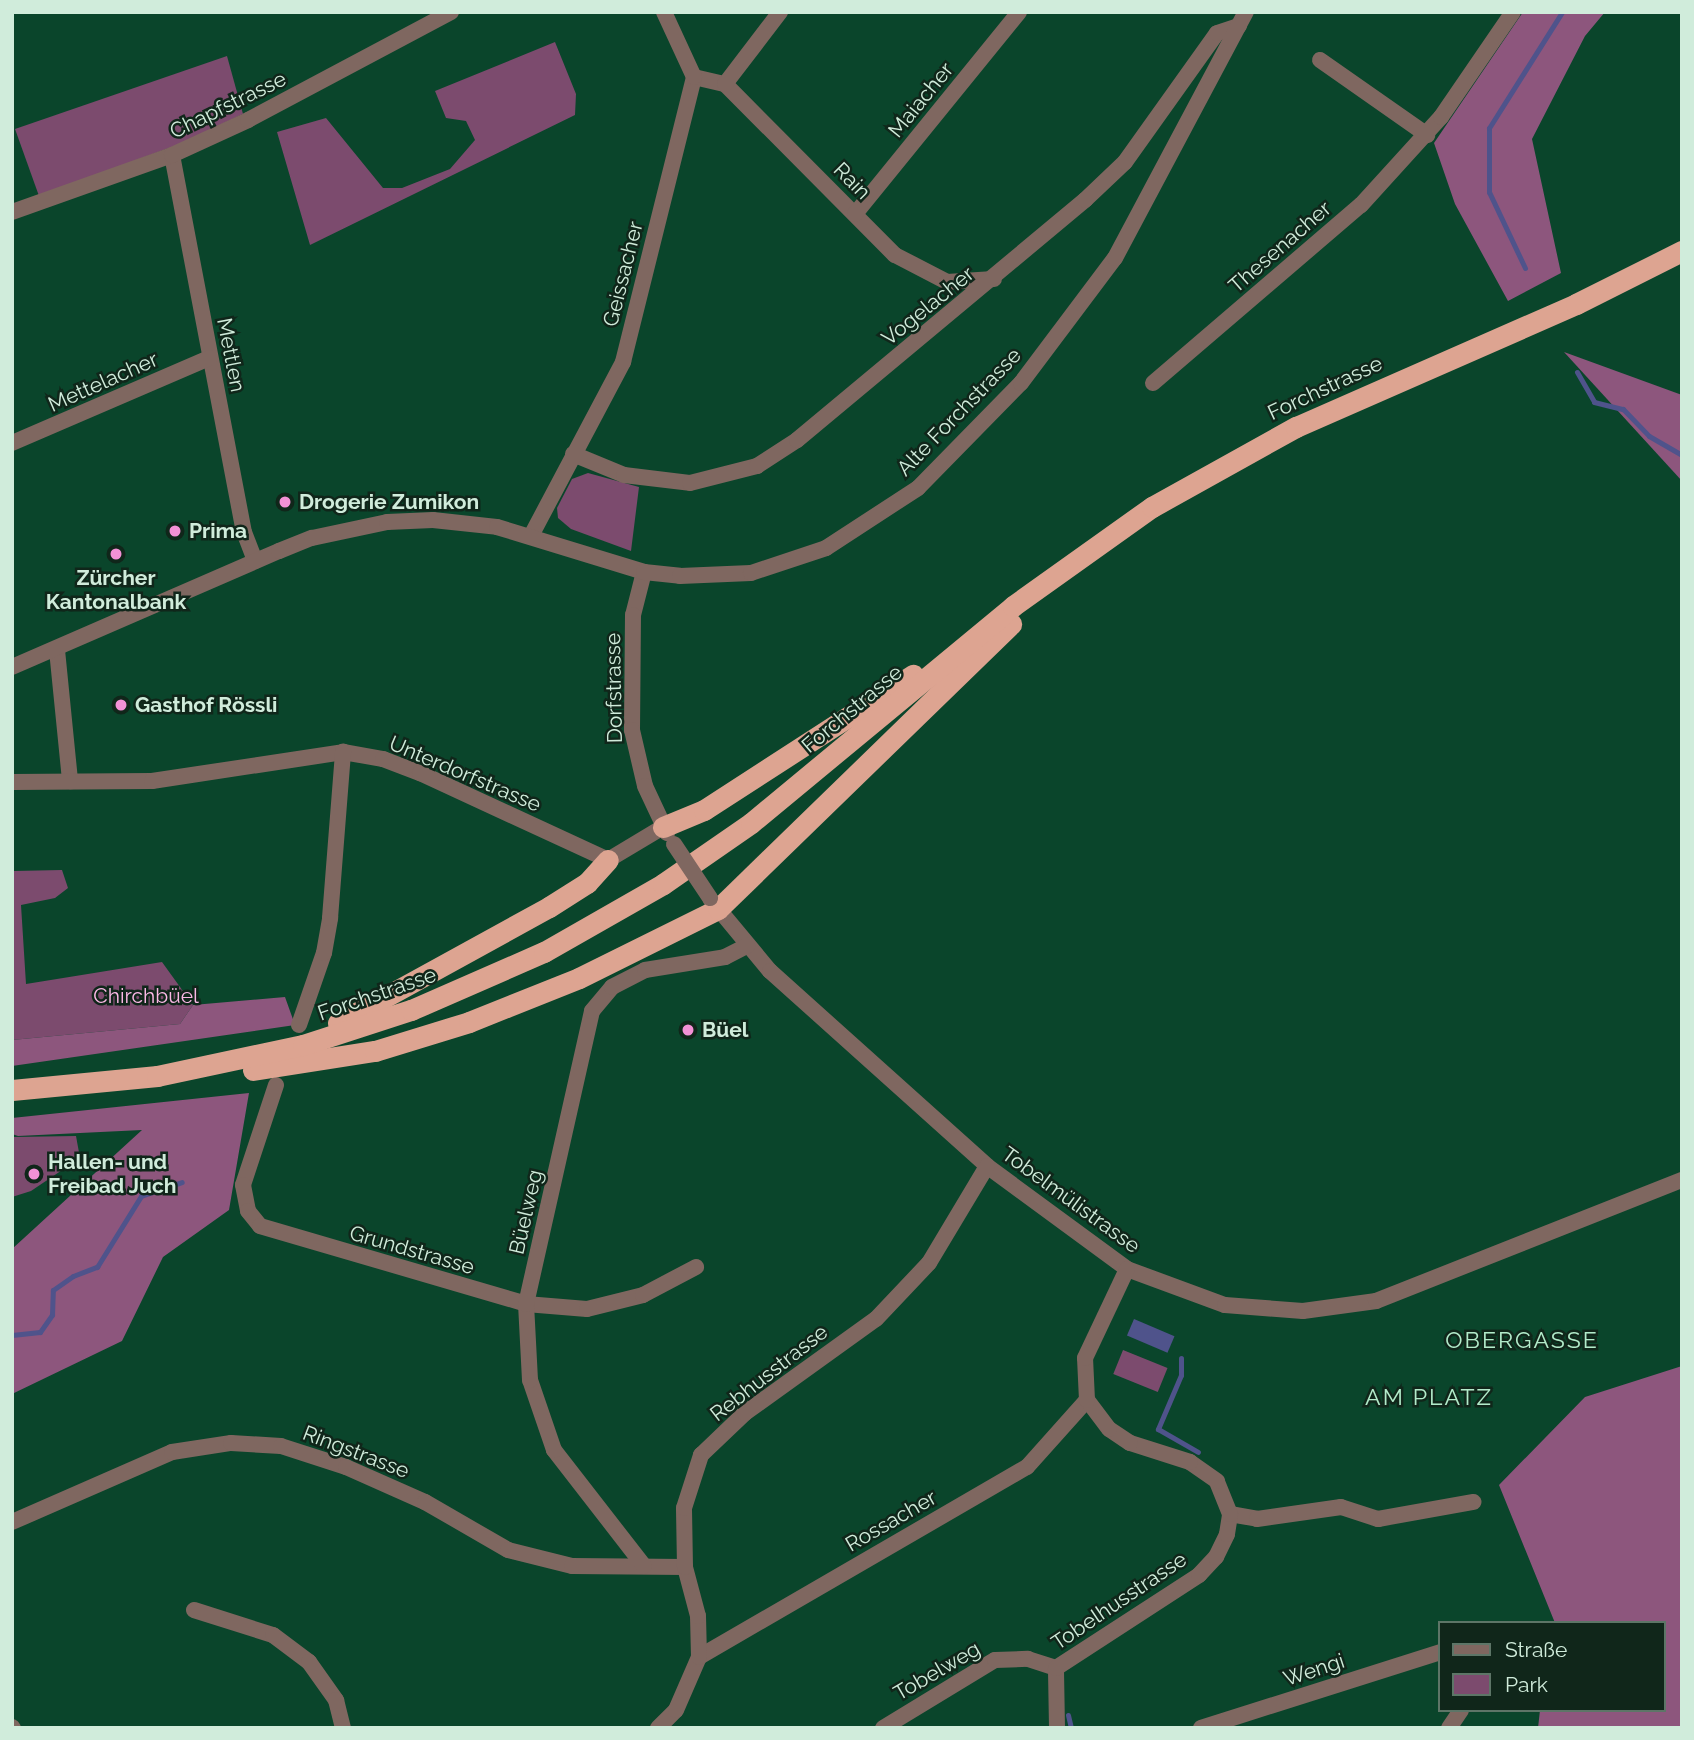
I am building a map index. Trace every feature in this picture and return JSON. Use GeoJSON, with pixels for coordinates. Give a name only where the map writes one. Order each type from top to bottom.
{"type":"FeatureCollection","features":[{"type":"Feature","properties":{"kind":"highway","name":"Forchstrasse"},"geometry":{"type":"LineString","coordinates":[[12,1090],[247,1065],[434,1001],[533,958],[623,909],[783,798],[977,635],[1122,526],[1221,466],[1325,414],[1576,304],[1682,251]]}},
{"type":"Feature","properties":{"kind":"highway","name":"Forchstrasse"},"geometry":{"type":"LineString","coordinates":[[12,1102],[140,1090],[366,1038],[461,1003],[631,918],[761,830],[1020,615],[1133,533],[1245,466],[1582,314],[1682,263]]}},
{"type":"Feature","properties":{"kind":"highway"},"geometry":{"type":"LineString","coordinates":[[247,1065],[366,1053],[468,1022],[601,968],[714,904],[1020,615]]}},
{"type":"Feature","properties":{"kind":"highway"},"geometry":{"type":"LineString","coordinates":[[668,835],[977,635]]}},
{"type":"Feature","properties":{"kind":"highway"},"geometry":{"type":"LineString","coordinates":[[247,1065],[375,1005],[570,894],[608,860]]}},
{"type":"Feature","properties":{"kind":"street","name":"Chapfstrasse"},"geometry":{"type":"LineString","coordinates":[[12,212],[172,155],[248,120],[451,12]]}},
{"type":"Feature","properties":{"kind":"street"},"geometry":{"type":"LineString","coordinates":[[664,12],[694,76],[725,83],[780,12]]}},
{"type":"Feature","properties":{"kind":"street","name":"Maiacher"},"geometry":{"type":"LineString","coordinates":[[855,214],[1019,12]]}},
{"type":"Feature","properties":{"kind":"street","name":"Thesenacher"},"geometry":{"type":"LineString","coordinates":[[1153,383],[1361,205],[1427,135],[1513,12]]}},
{"type":"Feature","properties":{"kind":"street","name":"Vogelacher"},"geometry":{"type":"LineString","coordinates":[[573,454],[624,475],[658,481],[722,478],[757,466],[797,440],[996,279],[1125,162],[1217,33],[1243,19]]}},
{"type":"Feature","properties":{"kind":"street","name":"Alte Forchstrasse"},"geometry":{"type":"LineString","coordinates":[[532,534],[644,572],[704,577],[778,567],[826,548],[918,488],[1021,383],[1115,258],[1243,19]]}},
{"type":"Feature","properties":{"kind":"street"},"geometry":{"type":"LineString","coordinates":[[1320,60],[1427,135]]}},
{"type":"Feature","properties":{"kind":"street","name":"Geissacher"},"geometry":{"type":"LineString","coordinates":[[532,534],[623,362],[694,76]]}},
{"type":"Feature","properties":{"kind":"street","name":"Rain"},"geometry":{"type":"LineString","coordinates":[[725,83],[895,255],[947,282],[996,279]]}},
{"type":"Feature","properties":{"kind":"street","name":"Mettlen"},"geometry":{"type":"LineString","coordinates":[[172,155],[244,531],[255,561]]}},
{"type":"Feature","properties":{"kind":"street","name":"Mettelacher"},"geometry":{"type":"LineString","coordinates":[[12,443],[209,358]]}},
{"type":"Feature","properties":{"kind":"street"},"geometry":{"type":"LineString","coordinates":[[12,667],[57,650],[312,538],[387,522],[458,522],[532,534]]}},
{"type":"Feature","properties":{"kind":"street","name":"Dorfstrasse"},"geometry":{"type":"LineString","coordinates":[[644,572],[633,615],[632,730],[645,786],[668,835],[714,904]]}},
{"type":"Feature","properties":{"kind":"street"},"geometry":{"type":"LineString","coordinates":[[57,650],[70,781]]}},
{"type":"Feature","properties":{"kind":"street"},"geometry":{"type":"LineString","coordinates":[[299,1025],[324,953],[330,918],[343,752]]}},
{"type":"Feature","properties":{"kind":"street","name":"Unterdorfstrasse"},"geometry":{"type":"LineString","coordinates":[[12,782],[152,782],[343,752],[383,759],[421,772],[608,860]]}},
{"type":"Feature","properties":{"kind":"street"},"geometry":{"type":"LineString","coordinates":[[608,860],[668,835]]}},
{"type":"Feature","properties":{"kind":"street","name":"Tobelmülistrasse"},"geometry":{"type":"LineString","coordinates":[[714,904],[747,946],[838,1034],[987,1166],[1127,1269],[1225,1306],[1265,1312],[1338,1309],[1411,1290],[1682,1180]]}},
{"type":"Feature","properties":{"kind":"street","name":"Büelweg"},"geometry":{"type":"LineString","coordinates":[[644,1566],[554,1450],[530,1380],[526,1304],[592,1011],[612,987],[645,970],[725,957],[747,946]]}},
{"type":"Feature","properties":{"kind":"street","name":"Grundstrasse"},"geometry":{"type":"LineString","coordinates":[[276,1085],[243,1185],[248,1211],[260,1226],[526,1304],[587,1309],[643,1295],[696,1267]]}},
{"type":"Feature","properties":{"kind":"street","name":"Rebhusstrasse"},"geometry":{"type":"LineString","coordinates":[[658,1728],[676,1710],[699,1657],[698,1616],[685,1567],[684,1508],[701,1455],[744,1412],[876,1319],[929,1263],[987,1166]]}},
{"type":"Feature","properties":{"kind":"street"},"geometry":{"type":"LineString","coordinates":[[1127,1269],[1085,1358],[1087,1400],[1109,1429],[1130,1443],[1190,1461],[1217,1481],[1230,1514],[1257,1519],[1341,1507],[1378,1518],[1473,1502]]}},
{"type":"Feature","properties":{"kind":"street","name":"Rossacher"},"geometry":{"type":"LineString","coordinates":[[699,1657],[1027,1467],[1087,1400]]}},
{"type":"Feature","properties":{"kind":"street","name":"Ringstrasse"},"geometry":{"type":"LineString","coordinates":[[12,1522],[173,1452],[231,1443],[281,1447],[346,1468],[425,1502],[508,1550],[572,1566],[685,1567]]}},
{"type":"Feature","properties":{"kind":"street","name":"Tobelhusstrasse"},"geometry":{"type":"LineString","coordinates":[[1057,1728],[1056,1668],[1199,1575],[1216,1557],[1230,1514]]}},
{"type":"Feature","properties":{"kind":"street"},"geometry":{"type":"LineString","coordinates":[[194,1610],[273,1635],[309,1662],[336,1699],[343,1728]]}},
{"type":"Feature","properties":{"kind":"street","name":"Wengi"},"geometry":{"type":"LineString","coordinates":[[1201,1728],[1438,1653]]}},
{"type":"Feature","properties":{"kind":"street","name":"Tobelweg"},"geometry":{"type":"LineString","coordinates":[[883,1728],[995,1660],[1028,1659],[1056,1668]]}},
{"type":"Feature","properties":{"kind":"street"},"geometry":{"type":"LineString","coordinates":[[1449,1728],[1460,1712]]}},
{"type":"Feature","properties":{"kind":"green space"},"geometry":{"type":"Polygon","coordinates":[[[555,42],[576,94],[575,115],[310,245],[277,132],[326,118],[383,188],[402,188],[450,169],[475,140],[466,121],[446,118],[435,91],[555,42]]]}},
{"type":"Feature","properties":{"kind":"green space"},"geometry":{"type":"Polygon","coordinates":[[[227,56],[243,114],[180,144],[39,196],[15,129],[227,56]]]}},
{"type":"Feature","properties":{"kind":"green space"},"geometry":{"type":"Polygon","coordinates":[[[588,473],[639,487],[631,551],[571,529],[558,518],[557,508],[572,479],[588,473]]]}},
{"type":"Feature","properties":{"kind":"green space","name":"Chirchbüel"},"geometry":{"type":"Polygon","coordinates":[[[62,870],[68,888],[55,898],[21,905],[26,984],[162,962],[193,1005],[180,1024],[12,1040],[14,871],[62,870]]]}},
{"type":"Feature","properties":{"kind":"green space","name":"Hallen- und Freibad Juch"},"geometry":{"type":"Polygon","coordinates":[[[76,1136],[80,1158],[31,1191],[12,1197],[12,1137],[76,1136]]]}},
{"type":"Feature","properties":{"kind":"green space"},"geometry":{"type":"Polygon","coordinates":[[[1123,1350],[1168,1368],[1158,1392],[1113,1374],[1123,1350]]]}},
{"type":"Feature","properties":{"kind":"shaded area"},"geometry":{"type":"Polygon","coordinates":[[[1523,12],[1605,12],[1585,36],[1532,139],[1561,273],[1508,301],[1455,204],[1434,143],[1523,12]]]}},
{"type":"Feature","properties":{"kind":"shaded area"},"geometry":{"type":"Polygon","coordinates":[[[1564,352],[1682,395],[1682,481],[1564,352]]]}},
{"type":"Feature","properties":{"kind":"shaded area"},"geometry":{"type":"Polygon","coordinates":[[[285,997],[295,1025],[12,1066],[12,1040],[180,1024],[193,1005],[285,997]]]}},
{"type":"Feature","properties":{"kind":"shaded area"},"geometry":{"type":"Polygon","coordinates":[[[249,1093],[229,1210],[163,1257],[122,1341],[12,1394],[12,1249],[142,1130],[18,1136],[12,1134],[12,1118],[249,1093]]]}},
{"type":"Feature","properties":{"kind":"shaded area"},"geometry":{"type":"Polygon","coordinates":[[[1682,1366],[1682,1728],[1538,1728],[1540,1712],[1666,1712],[1666,1621],[1554,1621],[1499,1485],[1585,1397],[1682,1366]]]}},
{"type":"Feature","properties":{"kind":"water"},"geometry":{"type":"Polygon","coordinates":[[[1134,1319],[1175,1336],[1167,1353],[1127,1336],[1134,1319]]]}},
{"type":"Feature","properties":{"kind":"waterway"},"geometry":{"type":"LineString","coordinates":[[1525,268],[1489,192],[1489,128],[1562,12]]}},
{"type":"Feature","properties":{"kind":"waterway"},"geometry":{"type":"LineString","coordinates":[[1577,372],[1594,402],[1623,409],[1649,436],[1682,455]]}},
{"type":"Feature","properties":{"kind":"waterway"},"geometry":{"type":"LineString","coordinates":[[12,1335],[40,1332],[52,1315],[53,1290],[73,1276],[97,1267],[141,1196],[182,1182]]}},
{"type":"Feature","properties":{"kind":"waterway"},"geometry":{"type":"LineString","coordinates":[[1181,1358],[1181,1375],[1158,1429],[1198,1452]]}},
{"type":"Feature","properties":{"kind":"waterway"},"geometry":{"type":"LineString","coordinates":[[1068,1715],[1071,1728]]}},
{"type":"Feature","properties":{"kind":"place","name":"Drogerie Zumikon"},"geometry":{"type":"Point","coordinates":[285,502]}},
{"type":"Feature","properties":{"kind":"place","name":"Prima"},"geometry":{"type":"Point","coordinates":[175,531]}},
{"type":"Feature","properties":{"kind":"place","name":"Zürcher Kantonalbank"},"geometry":{"type":"Point","coordinates":[116,554]}},
{"type":"Feature","properties":{"kind":"place","name":"Gasthof Rössli"},"geometry":{"type":"Point","coordinates":[121,705]}},
{"type":"Feature","properties":{"kind":"place","name":"Büel"},"geometry":{"type":"Point","coordinates":[688,1030]}},
{"type":"Feature","properties":{"kind":"place","name":"Hallen- und Freibad Juch"},"geometry":{"type":"Point","coordinates":[34,1174]}},
{"type":"Feature","properties":{"kind":"district","name":"OBERGASSE"},"geometry":{"type":"Point","coordinates":[1522,1340]}},
{"type":"Feature","properties":{"kind":"district","name":"AM PLATZ"},"geometry":{"type":"Point","coordinates":[1429,1397]}}]}
